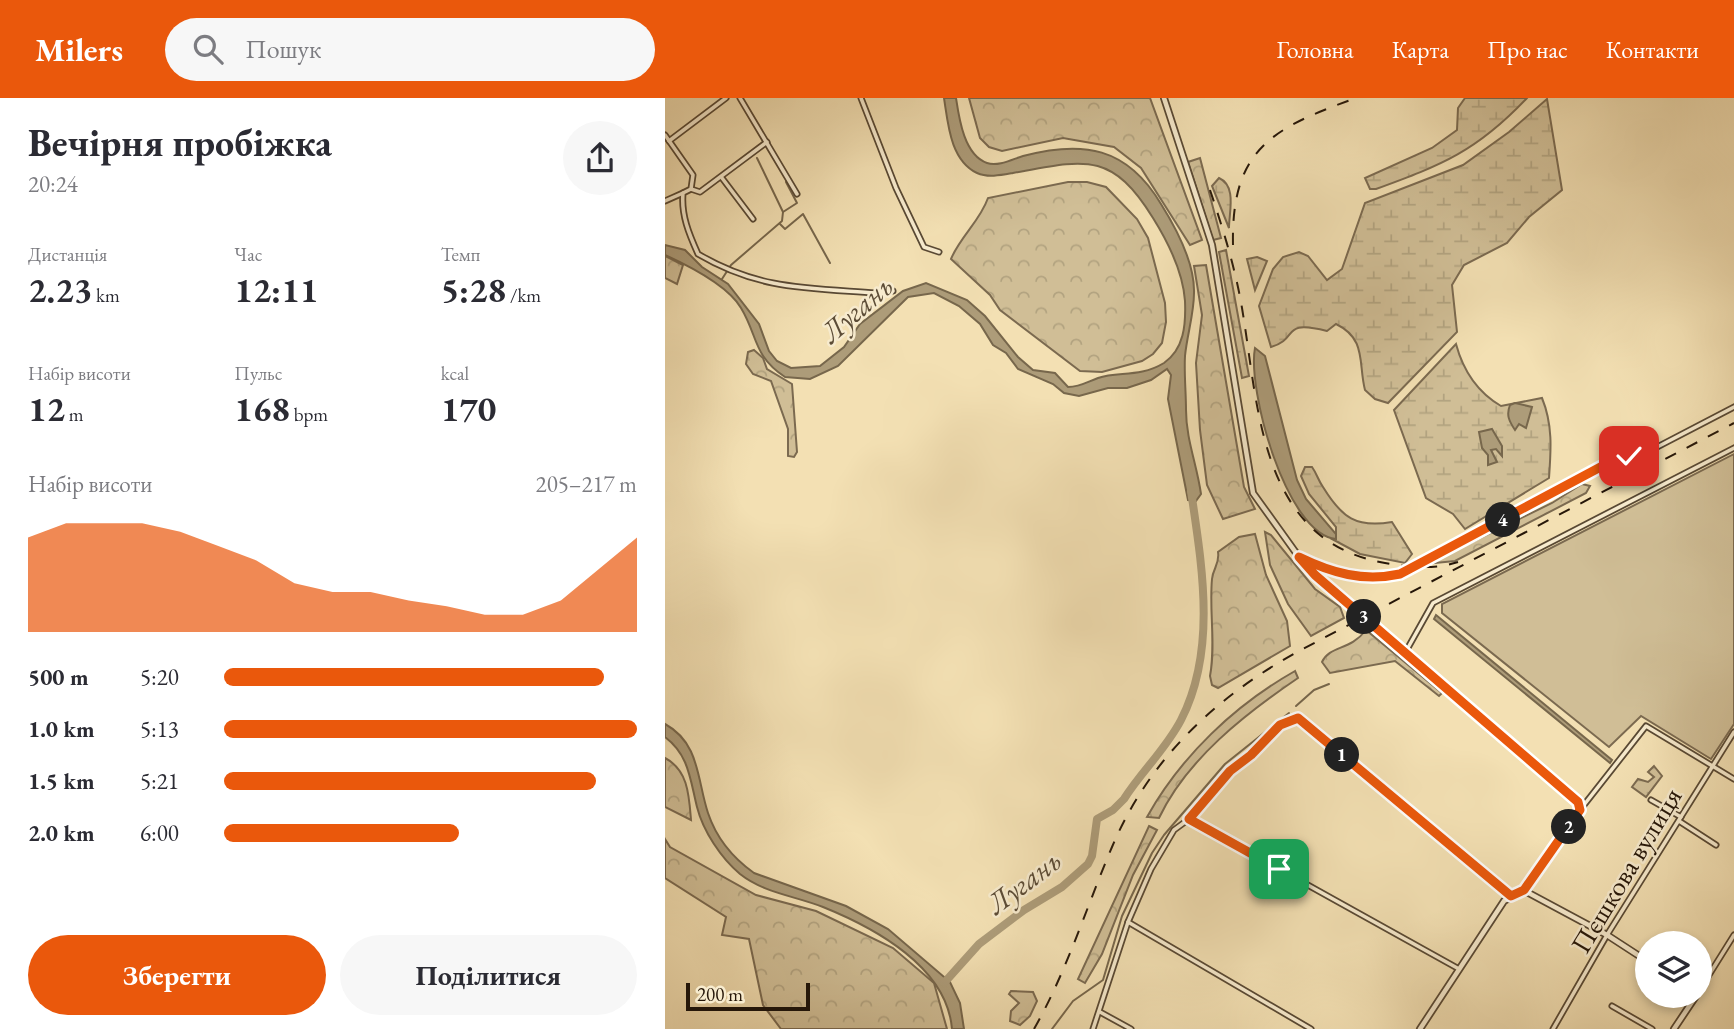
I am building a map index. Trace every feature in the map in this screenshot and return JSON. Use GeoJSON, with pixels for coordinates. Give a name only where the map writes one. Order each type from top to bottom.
{"type":"FeatureCollection","features":[{"type":"Feature","properties":{"kind":"street"},"geometry":{"type":"LineString","coordinates":[[669,141],[726,98]]}},
{"type":"Feature","properties":{"kind":"street"},"geometry":{"type":"LineString","coordinates":[[740,98],[797,194]]}},
{"type":"Feature","properties":{"kind":"street"},"geometry":{"type":"LineString","coordinates":[[861,98],[896,188],[924,247],[939,252]]}},
{"type":"Feature","properties":{"kind":"street"},"geometry":{"type":"LineString","coordinates":[[1164,98],[1212,245],[1253,494],[1299,557],[1347,603],[1578,802],[1580,810]]}},
{"type":"Feature","properties":{"kind":"street"},"geometry":{"type":"LineString","coordinates":[[665,135],[693,175],[691,189]]}},
{"type":"Feature","properties":{"kind":"street"},"geometry":{"type":"LineString","coordinates":[[665,201],[691,189],[700,192],[767,142]]}},
{"type":"Feature","properties":{"kind":"street"},"geometry":{"type":"LineString","coordinates":[[722,178],[753,219]]}},
{"type":"Feature","properties":{"kind":"street"},"geometry":{"type":"LineString","coordinates":[[683,193],[684,218],[698,254],[719,267],[766,284],[876,293],[893,291]]}},
{"type":"Feature","properties":{"kind":"street"},"geometry":{"type":"LineString","coordinates":[[1299,557],[1329,571],[1354,576],[1382,578],[1400,574],[1623,455],[1638,457],[1734,407]]}},
{"type":"Feature","properties":{"kind":"street"},"geometry":{"type":"LineString","coordinates":[[1405,653],[1433,603],[1734,448]]}},
{"type":"Feature","properties":{"kind":"street"},"geometry":{"type":"LineString","coordinates":[[1093,1029],[1128,922],[1156,859],[1174,830],[1189,819],[1230,771],[1251,755],[1280,725],[1298,718],[1511,896]]}},
{"type":"Feature","properties":{"kind":"street"},"geometry":{"type":"LineString","coordinates":[[1420,1029],[1504,901],[1524,890],[1580,810],[1646,726],[1734,779]]}},
{"type":"Feature","properties":{"kind":"street","name":"Пєшкова вулиця"},"geometry":{"type":"LineString","coordinates":[[1553,1029],[1607,934],[1734,732]]}},
{"type":"Feature","properties":{"kind":"street"},"geometry":{"type":"LineString","coordinates":[[1651,800],[1716,845]]}},
{"type":"Feature","properties":{"kind":"street"},"geometry":{"type":"LineString","coordinates":[[1189,819],[1459,969]]}},
{"type":"Feature","properties":{"kind":"street"},"geometry":{"type":"LineString","coordinates":[[1524,890],[1607,934],[1635,953]]}},
{"type":"Feature","properties":{"kind":"street"},"geometry":{"type":"LineString","coordinates":[[1128,922],[1311,1029]]}},
{"type":"Feature","properties":{"kind":"street"},"geometry":{"type":"LineString","coordinates":[[1712,970],[1734,935]]}},
{"type":"Feature","properties":{"kind":"street"},"geometry":{"type":"LineString","coordinates":[[1612,1006],[1652,1029]]}},
{"type":"Feature","properties":{"kind":"street"},"geometry":{"type":"LineString","coordinates":[[1674,1029],[1688,1008]]}},
{"type":"Feature","properties":{"kind":"street"},"geometry":{"type":"LineString","coordinates":[[1100,1012],[1131,1029]]}},
{"type":"Feature","properties":{"kind":"green space"},"geometry":{"type":"Polygon","coordinates":[[[969,98],[1150,98],[1202,240],[1190,245],[1141,168],[1114,147],[1063,138],[1002,151],[989,147],[980,138],[969,98]]]}},
{"type":"Feature","properties":{"kind":"green space"},"geometry":{"type":"Polygon","coordinates":[[[1465,98],[1527,98],[1475,144],[1440,164],[1370,189],[1365,178],[1432,148],[1457,130],[1458,108],[1465,98]]]}},
{"type":"Feature","properties":{"kind":"green space"},"geometry":{"type":"Polygon","coordinates":[[[1547,99],[1562,190],[1529,217],[1507,243],[1464,265],[1452,285],[1457,332],[1388,403],[1375,399],[1365,390],[1357,344],[1346,330],[1336,324],[1327,331],[1302,327],[1296,329],[1280,344],[1271,347],[1259,306],[1273,269],[1283,257],[1299,252],[1308,256],[1327,280],[1342,269],[1365,203],[1463,165],[1509,132],[1547,99]]]}},
{"type":"Feature","properties":{"kind":"green space"},"geometry":{"type":"Polygon","coordinates":[[[1200,158],[1221,238],[1213,240],[1188,162],[1200,158]]]}},
{"type":"Feature","properties":{"kind":"green space"},"geometry":{"type":"Polygon","coordinates":[[[1219,178],[1225,182],[1230,193],[1229,228],[1212,186],[1219,178]]]}},
{"type":"Feature","properties":{"kind":"green space"},"geometry":{"type":"Polygon","coordinates":[[[1068,182],[1087,182],[1106,187],[1137,219],[1148,238],[1165,303],[1166,322],[1162,343],[1153,354],[1142,361],[1102,372],[1080,371],[1000,310],[990,295],[951,259],[988,198],[1068,182]]]}},
{"type":"Feature","properties":{"kind":"green space"},"geometry":{"type":"Polygon","coordinates":[[[1226,250],[1249,376],[1242,378],[1219,252],[1226,250]]]}},
{"type":"Feature","properties":{"kind":"green space"},"geometry":{"type":"Polygon","coordinates":[[[665,256],[683,265],[677,284],[665,278],[665,256]]]}},
{"type":"Feature","properties":{"kind":"green space"},"geometry":{"type":"Polygon","coordinates":[[[1257,257],[1267,261],[1255,290],[1247,259],[1257,257]]]}},
{"type":"Feature","properties":{"kind":"green space"},"geometry":{"type":"Polygon","coordinates":[[[1206,265],[1244,487],[1255,509],[1223,519],[1207,485],[1200,430],[1196,363],[1202,315],[1194,266],[1206,265]]]}},
{"type":"Feature","properties":{"kind":"green space"},"geometry":{"type":"Polygon","coordinates":[[[1456,344],[1472,379],[1485,394],[1501,406],[1542,398],[1550,438],[1549,478],[1465,529],[1453,514],[1426,498],[1394,410],[1456,344]]]}},
{"type":"Feature","properties":{"kind":"green space"},"geometry":{"type":"Polygon","coordinates":[[[754,350],[763,358],[767,369],[792,384],[797,452],[794,457],[788,456],[788,429],[771,381],[753,374],[746,364],[748,352],[754,350]]]}},
{"type":"Feature","properties":{"kind":"green space"},"geometry":{"type":"Polygon","coordinates":[[[1734,454],[1734,724],[1711,759],[1641,716],[1609,747],[1442,613],[1442,604],[1734,454]]]}},
{"type":"Feature","properties":{"kind":"green space"},"geometry":{"type":"Polygon","coordinates":[[[1305,467],[1312,467],[1330,498],[1351,518],[1369,523],[1392,522],[1412,554],[1405,563],[1360,554],[1332,539],[1336,538],[1336,527],[1309,494],[1301,476],[1305,467]]]}},
{"type":"Feature","properties":{"kind":"green space"},"geometry":{"type":"Polygon","coordinates":[[[1582,484],[1590,486],[1586,493],[1455,561],[1435,563],[1441,557],[1552,503],[1582,484]]]}},
{"type":"Feature","properties":{"kind":"green space"},"geometry":{"type":"Polygon","coordinates":[[[1265,532],[1271,535],[1315,589],[1340,607],[1344,618],[1311,636],[1288,604],[1270,565],[1265,532]]]}},
{"type":"Feature","properties":{"kind":"green space"},"geometry":{"type":"Polygon","coordinates":[[[1255,534],[1266,575],[1287,621],[1290,646],[1218,688],[1212,685],[1210,676],[1212,579],[1218,552],[1239,537],[1255,534]]]}},
{"type":"Feature","properties":{"kind":"green space"},"geometry":{"type":"Polygon","coordinates":[[[1366,630],[1442,693],[1439,696],[1395,661],[1330,673],[1322,662],[1326,657],[1360,637],[1366,630]]]}},
{"type":"Feature","properties":{"kind":"green space"},"geometry":{"type":"Polygon","coordinates":[[[1295,671],[1298,678],[1238,723],[1201,757],[1185,776],[1159,818],[1147,817],[1176,773],[1211,734],[1251,700],[1295,671]]]}},
{"type":"Feature","properties":{"kind":"green space"},"geometry":{"type":"Polygon","coordinates":[[[665,758],[673,763],[683,776],[691,820],[665,807],[665,758]]]}},
{"type":"Feature","properties":{"kind":"green space"},"geometry":{"type":"Polygon","coordinates":[[[1654,766],[1662,776],[1646,797],[1632,787],[1638,779],[1648,782],[1654,777],[1648,772],[1654,766]]]}},
{"type":"Feature","properties":{"kind":"green space"},"geometry":{"type":"Polygon","coordinates":[[[1149,826],[1157,830],[1133,875],[1102,954],[1085,983],[1078,979],[1149,826]]]}},
{"type":"Feature","properties":{"kind":"green space"},"geometry":{"type":"Polygon","coordinates":[[[665,839],[670,847],[756,895],[816,911],[893,948],[934,983],[947,1029],[781,1029],[763,1005],[749,939],[722,935],[726,917],[665,878],[665,839]]]}},
{"type":"Feature","properties":{"kind":"green space"},"geometry":{"type":"Polygon","coordinates":[[[1011,991],[1033,992],[1037,1001],[1030,1016],[1020,1025],[1010,1021],[1011,1011],[1019,1003],[1009,994],[1011,991]]]}},
{"type":"Feature","properties":{"kind":"shaded area"},"geometry":{"type":"Polygon","coordinates":[[[944,98],[956,98],[968,144],[979,159],[987,163],[1001,163],[1045,151],[1065,149],[1102,153],[1134,170],[1161,204],[1183,247],[1193,282],[1194,301],[1185,370],[1186,421],[1201,494],[1196,501],[1188,500],[1168,399],[1171,375],[1167,369],[1151,380],[1127,388],[1108,388],[1079,396],[1064,393],[1053,384],[1018,369],[1006,353],[993,345],[980,324],[959,306],[934,293],[908,297],[838,366],[810,379],[785,377],[761,353],[735,300],[707,277],[665,255],[665,245],[685,250],[702,267],[728,284],[759,324],[769,351],[777,361],[791,368],[820,366],[844,347],[860,324],[903,291],[926,283],[967,300],[985,316],[1018,357],[1033,370],[1055,373],[1068,387],[1106,376],[1146,371],[1164,363],[1180,344],[1184,327],[1184,290],[1169,247],[1138,196],[1109,170],[1094,165],[1059,165],[995,176],[977,173],[968,167],[956,150],[944,98]]]}},
{"type":"Feature","properties":{"kind":"shaded area"},"geometry":{"type":"Polygon","coordinates":[[[1255,348],[1265,356],[1297,480],[1306,499],[1336,534],[1336,539],[1318,531],[1301,513],[1286,487],[1264,425],[1257,394],[1255,348]]]}},
{"type":"Feature","properties":{"kind":"shaded area"},"geometry":{"type":"Polygon","coordinates":[[[1515,403],[1532,407],[1526,428],[1519,424],[1515,430],[1510,421],[1510,405],[1515,403]]]}},
{"type":"Feature","properties":{"kind":"shaded area"},"geometry":{"type":"Polygon","coordinates":[[[1492,429],[1502,446],[1502,456],[1496,449],[1491,450],[1497,462],[1488,465],[1488,455],[1482,448],[1479,432],[1492,429]]]}},
{"type":"Feature","properties":{"kind":"shaded area"},"geometry":{"type":"Polygon","coordinates":[[[1436,615],[1612,760],[1610,763],[1434,619],[1436,615]]]}},
{"type":"Feature","properties":{"kind":"shaded area"},"geometry":{"type":"Polygon","coordinates":[[[665,724],[685,741],[691,752],[711,822],[739,861],[754,873],[846,906],[888,929],[950,982],[960,1003],[964,1029],[952,1029],[947,1007],[937,987],[923,969],[885,938],[823,907],[759,886],[733,868],[714,844],[704,825],[684,760],[665,737],[665,724]]]}},
{"type":"Feature","properties":{"kind":"waterway"},"geometry":{"type":"LineString","coordinates":[[722,279],[731,265],[782,221],[783,212],[757,158]]}},
{"type":"Feature","properties":{"kind":"waterway"},"geometry":{"type":"LineString","coordinates":[[783,212],[797,203],[786,182]]}},
{"type":"Feature","properties":{"kind":"waterway"},"geometry":{"type":"LineString","coordinates":[[780,224],[785,229],[803,214],[830,263]]}},
{"type":"Feature","properties":{"kind":"waterway","name":"Лугань"},"geometry":{"type":"LineString","coordinates":[[944,983],[979,944],[1024,910],[1062,887],[1088,864],[1092,856],[1097,819],[1113,810],[1124,799],[1181,720],[1192,693],[1203,637],[1202,578],[1191,491]]}},
{"type":"Feature","properties":{"kind":"waterway"},"geometry":{"type":"LineString","coordinates":[[1296,706],[1314,690],[1329,684]]}},
{"type":"Feature","properties":{"kind":"waterway"},"geometry":{"type":"LineString","coordinates":[[1052,1029],[1073,1001],[1103,980],[1122,916],[1152,853],[1164,835],[1225,764],[1289,713]]}},
{"type":"Feature","properties":{"kind":"railway"},"geometry":{"type":"LineString","coordinates":[[1233,245],[1234,212],[1240,185],[1249,164],[1263,146],[1301,120],[1356,98]]}},
{"type":"Feature","properties":{"kind":"railway"},"geometry":{"type":"LineString","coordinates":[[1210,190],[1239,293],[1261,427],[1273,465],[1289,499],[1312,528],[1343,550],[1403,566],[1431,567],[1458,562]]}},
{"type":"Feature","properties":{"kind":"railway"},"geometry":{"type":"LineString","coordinates":[[1034,1029],[1076,939],[1127,815],[1165,758],[1213,710],[1239,689],[1297,652],[1734,423]]}},
{"type":"Feature","properties":{"kind":"route"},"geometry":{"type":"LineString","coordinates":[[1279,869],[1189,819],[1230,771],[1251,755],[1280,725],[1298,718],[1511,896],[1524,890],[1580,810],[1578,802],[1315,575],[1299,557],[1329,571],[1354,576],[1382,578],[1400,574],[1623,455],[1629,456]]}}]}
